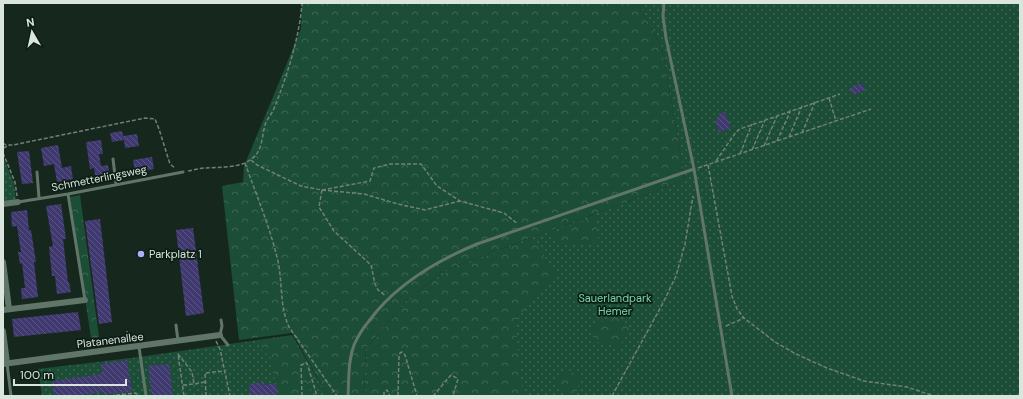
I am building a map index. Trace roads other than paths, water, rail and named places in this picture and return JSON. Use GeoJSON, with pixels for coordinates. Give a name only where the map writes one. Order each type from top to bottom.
{"type":"FeatureCollection","features":[{"type":"Feature","properties":{"kind":"street"},"geometry":{"type":"LineString","coordinates":[[3,204],[18,202]]}},
{"type":"Feature","properties":{"kind":"street"},"geometry":{"type":"LineString","coordinates":[[3,262],[6,310],[85,300]]}},
{"type":"Feature","properties":{"kind":"street"},"geometry":{"type":"LineString","coordinates":[[3,331],[5,364]]}},
{"type":"Feature","properties":{"kind":"street","name":"Platanenallee"},"geometry":{"type":"LineString","coordinates":[[5,364],[217,335]]}},
{"type":"Feature","properties":{"kind":"lane"},"geometry":{"type":"LineString","coordinates":[[664,3],[663,16],[665,33],[694,169],[732,396]]}},
{"type":"Feature","properties":{"kind":"lane"},"geometry":{"type":"LineString","coordinates":[[113,159],[116,184]]}},
{"type":"Feature","properties":{"kind":"lane"},"geometry":{"type":"LineString","coordinates":[[348,396],[350,362],[354,344],[365,326],[388,298],[423,271],[442,260],[477,244],[694,169]]}},
{"type":"Feature","properties":{"kind":"lane"},"geometry":{"type":"LineString","coordinates":[[37,172],[39,198]]}},
{"type":"Feature","properties":{"kind":"lane","name":"Schmetterlingsweg"},"geometry":{"type":"LineString","coordinates":[[18,202],[183,172]]}},
{"type":"Feature","properties":{"kind":"lane"},"geometry":{"type":"LineString","coordinates":[[68,194],[85,300]]}},
{"type":"Feature","properties":{"kind":"lane"},"geometry":{"type":"LineString","coordinates":[[221,320],[222,326],[217,335],[228,343],[228,345]]}},
{"type":"Feature","properties":{"kind":"lane"},"geometry":{"type":"LineString","coordinates":[[176,325],[178,341]]}},
{"type":"Feature","properties":{"kind":"lane"},"geometry":{"type":"LineString","coordinates":[[139,346],[146,396]]}},
{"type":"Feature","properties":{"kind":"lane"},"geometry":{"type":"LineString","coordinates":[[5,364],[11,396]]}},
{"type":"Feature","properties":{"kind":"place","name":"Parkplatz 1"},"geometry":{"type":"Point","coordinates":[141,254]}},
{"type":"Feature","properties":{"kind":"park label","name":"Sauerlandpark Hemer"},"geometry":{"type":"Point","coordinates":[615,304]}}]}
